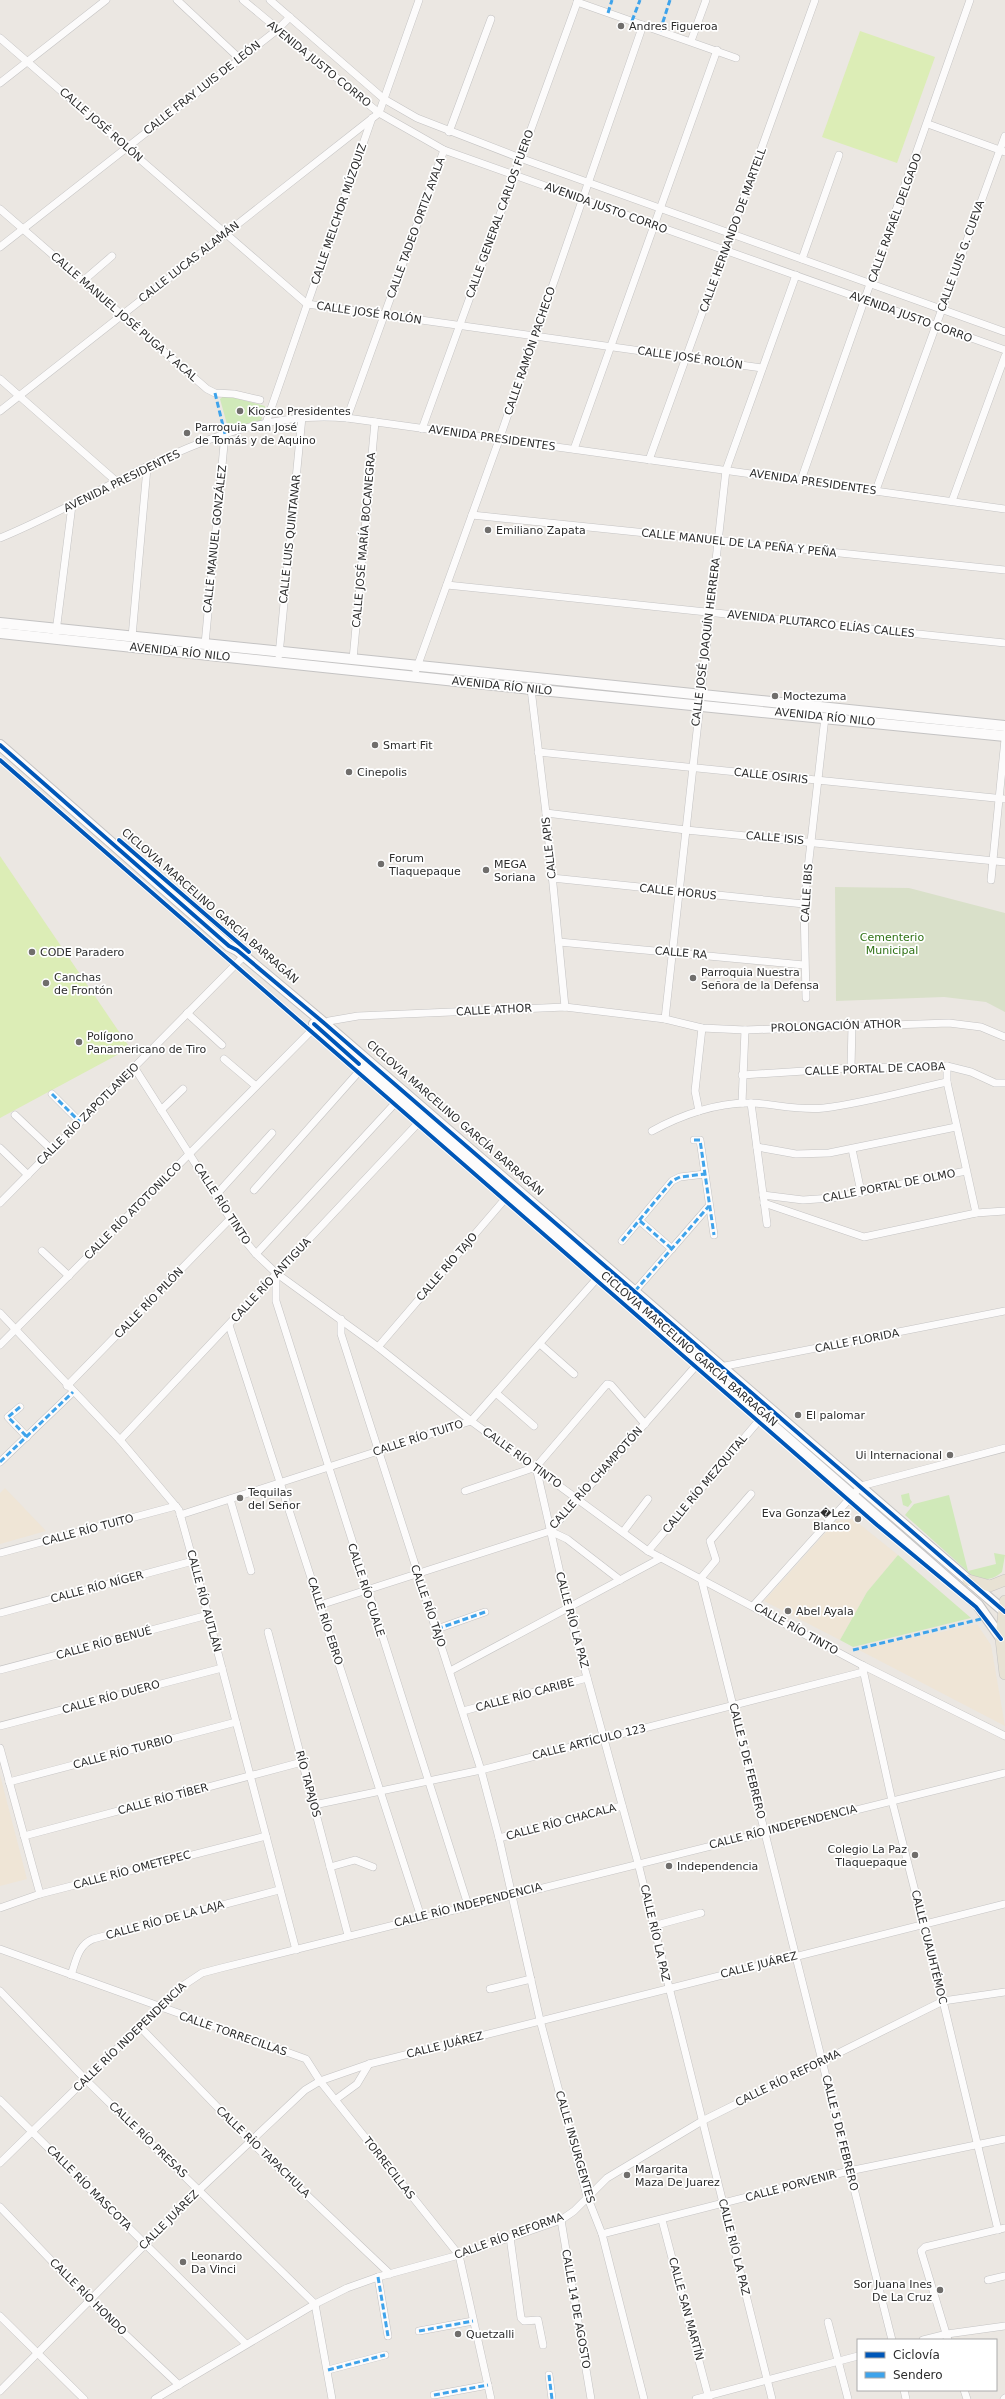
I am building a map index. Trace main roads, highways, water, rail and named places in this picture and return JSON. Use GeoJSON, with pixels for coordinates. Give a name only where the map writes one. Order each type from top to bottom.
{"type":"FeatureCollection","features":[{"type":"Feature","properties":{"kind":"main road","name":"AVENIDA RÍO NILO"},"geometry":{"type":"LineString","coordinates":[[0,623],[56,634],[167,650],[279,657],[353,659],[699,699],[825,717],[1005,736]]}},
{"type":"Feature","properties":{"kind":"main road","name":"AVENIDA RÍO NILO"},"geometry":{"type":"LineString","coordinates":[[0,633],[132,637],[168,640],[205,644],[279,657],[415,676],[530,689],[699,699],[1005,726]]}},
{"type":"Feature","properties":{"kind":"main road"},"geometry":{"type":"LineString","coordinates":[[167,650],[168,640]]}},
{"type":"Feature","properties":{"kind":"main road"},"geometry":{"type":"LineString","coordinates":[[0,745],[242,958],[512,1192],[600,1275],[978,1605],[993,1624],[1003,1641]]}},
{"type":"Feature","properties":{"kind":"main road"},"geometry":{"type":"LineString","coordinates":[[320,1025],[363,1067],[422,1119],[635,1291],[968,1580],[1004,1608],[1003,1641],[1005,1674]]}},
{"type":"Feature","properties":{"kind":"main road"},"geometry":{"type":"LineString","coordinates":[[968,1580],[990,1586],[1005,1580]]}},
{"type":"Feature","properties":{"kind":"place","name":"Andres Figueroa"},"geometry":{"type":"Point","coordinates":[621,26]}},
{"type":"Feature","properties":{"kind":"place","name":"Kiosco Presidentes"},"geometry":{"type":"Point","coordinates":[240,411]}},
{"type":"Feature","properties":{"kind":"place","name":"Parroquia San José de Tomás y de Aquino"},"geometry":{"type":"Point","coordinates":[187,433]}},
{"type":"Feature","properties":{"kind":"place","name":"Emiliano Zapata"},"geometry":{"type":"Point","coordinates":[488,530]}},
{"type":"Feature","properties":{"kind":"place","name":"Moctezuma"},"geometry":{"type":"Point","coordinates":[775,696]}},
{"type":"Feature","properties":{"kind":"place","name":"Smart Fit"},"geometry":{"type":"Point","coordinates":[375,745]}},
{"type":"Feature","properties":{"kind":"place","name":"Cinepolis"},"geometry":{"type":"Point","coordinates":[349,772]}},
{"type":"Feature","properties":{"kind":"place","name":"Forum Tlaquepaque"},"geometry":{"type":"Point","coordinates":[381,864]}},
{"type":"Feature","properties":{"kind":"place","name":"MEGA Soriana"},"geometry":{"type":"Point","coordinates":[486,870]}},
{"type":"Feature","properties":{"kind":"place","name":"CODE Paradero"},"geometry":{"type":"Point","coordinates":[32,952]}},
{"type":"Feature","properties":{"kind":"place","name":"Parroquia Nuestra Señora de la Defensa"},"geometry":{"type":"Point","coordinates":[693,978]}},
{"type":"Feature","properties":{"kind":"place","name":"Canchas de Frontón"},"geometry":{"type":"Point","coordinates":[46,983]}},
{"type":"Feature","properties":{"kind":"place","name":"Polígono Panamericano de Tiro"},"geometry":{"type":"Point","coordinates":[79,1042]}},
{"type":"Feature","properties":{"kind":"place","name":"El palomar"},"geometry":{"type":"Point","coordinates":[798,1415]}},
{"type":"Feature","properties":{"kind":"place","name":"Ui Internacional"},"geometry":{"type":"Point","coordinates":[950,1455]}},
{"type":"Feature","properties":{"kind":"place","name":"Tequilas del Señor"},"geometry":{"type":"Point","coordinates":[240,1498]}},
{"type":"Feature","properties":{"kind":"place","name":"Eva Gonza�Lez Blanco"},"geometry":{"type":"Point","coordinates":[858,1519]}},
{"type":"Feature","properties":{"kind":"place","name":"Abel Ayala"},"geometry":{"type":"Point","coordinates":[788,1611]}},
{"type":"Feature","properties":{"kind":"place","name":"Colegio La Paz Tlaquepaque"},"geometry":{"type":"Point","coordinates":[915,1855]}},
{"type":"Feature","properties":{"kind":"place","name":"Independencia"},"geometry":{"type":"Point","coordinates":[669,1866]}},
{"type":"Feature","properties":{"kind":"place","name":"Margarita Maza De Juarez"},"geometry":{"type":"Point","coordinates":[627,2175]}},
{"type":"Feature","properties":{"kind":"place","name":"Leonardo Da Vinci"},"geometry":{"type":"Point","coordinates":[183,2262]}},
{"type":"Feature","properties":{"kind":"place","name":"Sor Juana Ines De La Cruz"},"geometry":{"type":"Point","coordinates":[940,2290]}},
{"type":"Feature","properties":{"kind":"place","name":"Quetzalli"},"geometry":{"type":"Point","coordinates":[458,2334]}},
{"type":"Feature","properties":{"kind":"park label","name":"Cementerio Municipal"},"geometry":{"type":"Point","coordinates":[892,943]}}]}
